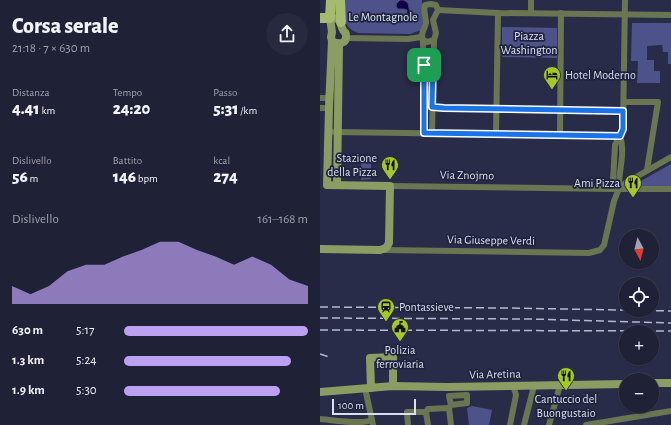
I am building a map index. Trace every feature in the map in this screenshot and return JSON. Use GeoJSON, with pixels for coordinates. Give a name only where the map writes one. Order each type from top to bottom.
{"type":"FeatureCollection","features":[{"type":"Feature","properties":{"kind":"main road"},"geometry":{"type":"LineString","coordinates":[[320,18],[330,18],[331,0]]}},
{"type":"Feature","properties":{"kind":"main road"},"geometry":{"type":"LineString","coordinates":[[340,0],[343,30]]}},
{"type":"Feature","properties":{"kind":"street"},"geometry":{"type":"LineString","coordinates":[[531,0],[531,13]]}},
{"type":"Feature","properties":{"kind":"street","name":"Via Giuseppe Verdi"},"geometry":{"type":"LineString","coordinates":[[320,249],[589,253],[600,250],[604,245],[614,201],[619,187],[623,151],[620,136],[623,129],[624,102],[625,0]]}},
{"type":"Feature","properties":{"kind":"street"},"geometry":{"type":"LineString","coordinates":[[424,133],[424,65],[422,32],[425,28],[426,22],[424,9],[425,3],[498,13],[671,15]]}},
{"type":"Feature","properties":{"kind":"street"},"geometry":{"type":"LineString","coordinates":[[432,133],[434,40],[436,33],[433,20],[437,5]]}},
{"type":"Feature","properties":{"kind":"street"},"geometry":{"type":"LineString","coordinates":[[496,134],[498,13]]}},
{"type":"Feature","properties":{"kind":"street"},"geometry":{"type":"LineString","coordinates":[[560,135],[561,13]]}},
{"type":"Feature","properties":{"kind":"street"},"geometry":{"type":"LineString","coordinates":[[336,43],[344,42],[343,30],[335,18],[330,18],[332,32],[331,36],[336,43],[335,62],[339,132],[337,185]]}},
{"type":"Feature","properties":{"kind":"street"},"geometry":{"type":"LineString","coordinates":[[332,32],[336,29],[405,39],[422,39],[427,42],[434,40]]}},
{"type":"Feature","properties":{"kind":"street"},"geometry":{"type":"LineString","coordinates":[[324,185],[329,98],[335,62]]}},
{"type":"Feature","properties":{"kind":"street"},"geometry":{"type":"LineString","coordinates":[[424,65],[433,65]]}},
{"type":"Feature","properties":{"kind":"street"},"geometry":{"type":"LineString","coordinates":[[320,98],[329,98]]}},
{"type":"Feature","properties":{"kind":"street"},"geometry":{"type":"LineString","coordinates":[[624,102],[658,102],[647,170]]}},
{"type":"Feature","properties":{"kind":"street"},"geometry":{"type":"LineString","coordinates":[[424,107],[623,111]]}},
{"type":"Feature","properties":{"kind":"street"},"geometry":{"type":"LineString","coordinates":[[320,108],[329,108]]}},
{"type":"Feature","properties":{"kind":"street"},"geometry":{"type":"LineString","coordinates":[[328,132],[620,136]]}},
{"type":"Feature","properties":{"kind":"street"},"geometry":{"type":"LineString","coordinates":[[619,187],[671,157]]}},
{"type":"Feature","properties":{"kind":"street","name":"Via Znojmo"},"geometry":{"type":"LineString","coordinates":[[324,185],[619,187],[671,189]]}},
{"type":"Feature","properties":{"kind":"street"},"geometry":{"type":"LineString","coordinates":[[380,250],[386,248],[389,242],[390,186]]}},
{"type":"Feature","properties":{"kind":"street"},"geometry":{"type":"LineString","coordinates":[[389,242],[391,247],[395,250]]}},
{"type":"Feature","properties":{"kind":"street"},"geometry":{"type":"LineString","coordinates":[[320,419],[372,422],[368,388],[370,358],[392,357],[393,386]]}},
{"type":"Feature","properties":{"kind":"street"},"geometry":{"type":"LineString","coordinates":[[659,384],[671,383]]}},
{"type":"Feature","properties":{"kind":"street","name":"Via Aretina"},"geometry":{"type":"LineString","coordinates":[[320,392],[393,386],[447,387],[619,384]]}},
{"type":"Feature","properties":{"kind":"street"},"geometry":{"type":"LineString","coordinates":[[510,425],[516,395],[513,385]]}},
{"type":"Feature","properties":{"kind":"street"},"geometry":{"type":"LineString","coordinates":[[549,425],[560,385]]}},
{"type":"Feature","properties":{"kind":"street"},"geometry":{"type":"LineString","coordinates":[[524,425],[534,386]]}},
{"type":"Feature","properties":{"kind":"street"},"geometry":{"type":"LineString","coordinates":[[408,425],[407,412],[426,412],[428,409],[450,406],[452,425]]}},
{"type":"Feature","properties":{"kind":"street"},"geometry":{"type":"LineString","coordinates":[[586,425],[671,410]]}},
{"type":"Feature","properties":{"kind":"street"},"geometry":{"type":"LineString","coordinates":[[426,412],[428,425]]}},
{"type":"Feature","properties":{"kind":"green space","name":"Le Montagnole"},"geometry":{"type":"Polygon","coordinates":[[[343,0],[422,0],[423,22],[421,30],[410,34],[358,33],[346,24],[343,0]]]}},
{"type":"Feature","properties":{"kind":"green space"},"geometry":{"type":"Polygon","coordinates":[[[632,23],[671,23],[671,64],[668,64],[668,52],[663,52],[662,45],[647,46],[647,60],[654,60],[654,71],[660,71],[660,83],[637,83],[638,61],[631,61],[632,23]]]}},
{"type":"Feature","properties":{"kind":"green space","name":"Piazza Washington"},"geometry":{"type":"Polygon","coordinates":[[[502,27],[557,28],[557,58],[502,57],[502,27]]]}},
{"type":"Feature","properties":{"kind":"green space"},"geometry":{"type":"Polygon","coordinates":[[[371,157],[371,179],[361,180],[361,158],[371,157]]]}},
{"type":"Feature","properties":{"kind":"green space"},"geometry":{"type":"Polygon","coordinates":[[[671,164],[671,186],[637,186],[637,183],[671,164]]]}},
{"type":"Feature","properties":{"kind":"green space"},"geometry":{"type":"Polygon","coordinates":[[[472,406],[492,410],[489,425],[469,425],[467,408],[472,406]]]}},
{"type":"Feature","properties":{"kind":"shaded area"},"geometry":{"type":"Polygon","coordinates":[[[400,0],[404,0],[408,3],[411,19],[409,22],[404,22],[402,19],[407,14],[407,10],[398,9],[396,6],[400,0]]]}},
{"type":"Feature","properties":{"kind":"railway"},"geometry":{"type":"LineString","coordinates":[[320,307],[671,311]]}},
{"type":"Feature","properties":{"kind":"railway"},"geometry":{"type":"LineString","coordinates":[[320,318],[531,319],[671,323]]}},
{"type":"Feature","properties":{"kind":"railway"},"geometry":{"type":"LineString","coordinates":[[320,330],[671,331]]}},
{"type":"Feature","properties":{"kind":"railway"},"geometry":{"type":"LineString","coordinates":[[320,354],[329,357]]}},
{"type":"Feature","properties":{"kind":"place","name":"Hotel Moderno"},"geometry":{"type":"Point","coordinates":[552,90]}},
{"type":"Feature","properties":{"kind":"place","name":"Stazione della Pizza"},"geometry":{"type":"Point","coordinates":[390,180]}},
{"type":"Feature","properties":{"kind":"place","name":"Ami Pizza"},"geometry":{"type":"Point","coordinates":[633,198]}},
{"type":"Feature","properties":{"kind":"place","name":"Pontassieve"},"geometry":{"type":"Point","coordinates":[386,322]}},
{"type":"Feature","properties":{"kind":"place","name":"Polizia ferroviaria"},"geometry":{"type":"Point","coordinates":[400,342]}},
{"type":"Feature","properties":{"kind":"place","name":"Cantuccio del Buongustaio"},"geometry":{"type":"Point","coordinates":[566,391]}},
{"type":"Feature","properties":{"kind":"route"},"geometry":{"type":"LineString","coordinates":[[424,65],[433,65],[432,107],[623,111],[623,129],[620,136],[424,133],[424,65]]}}]}
